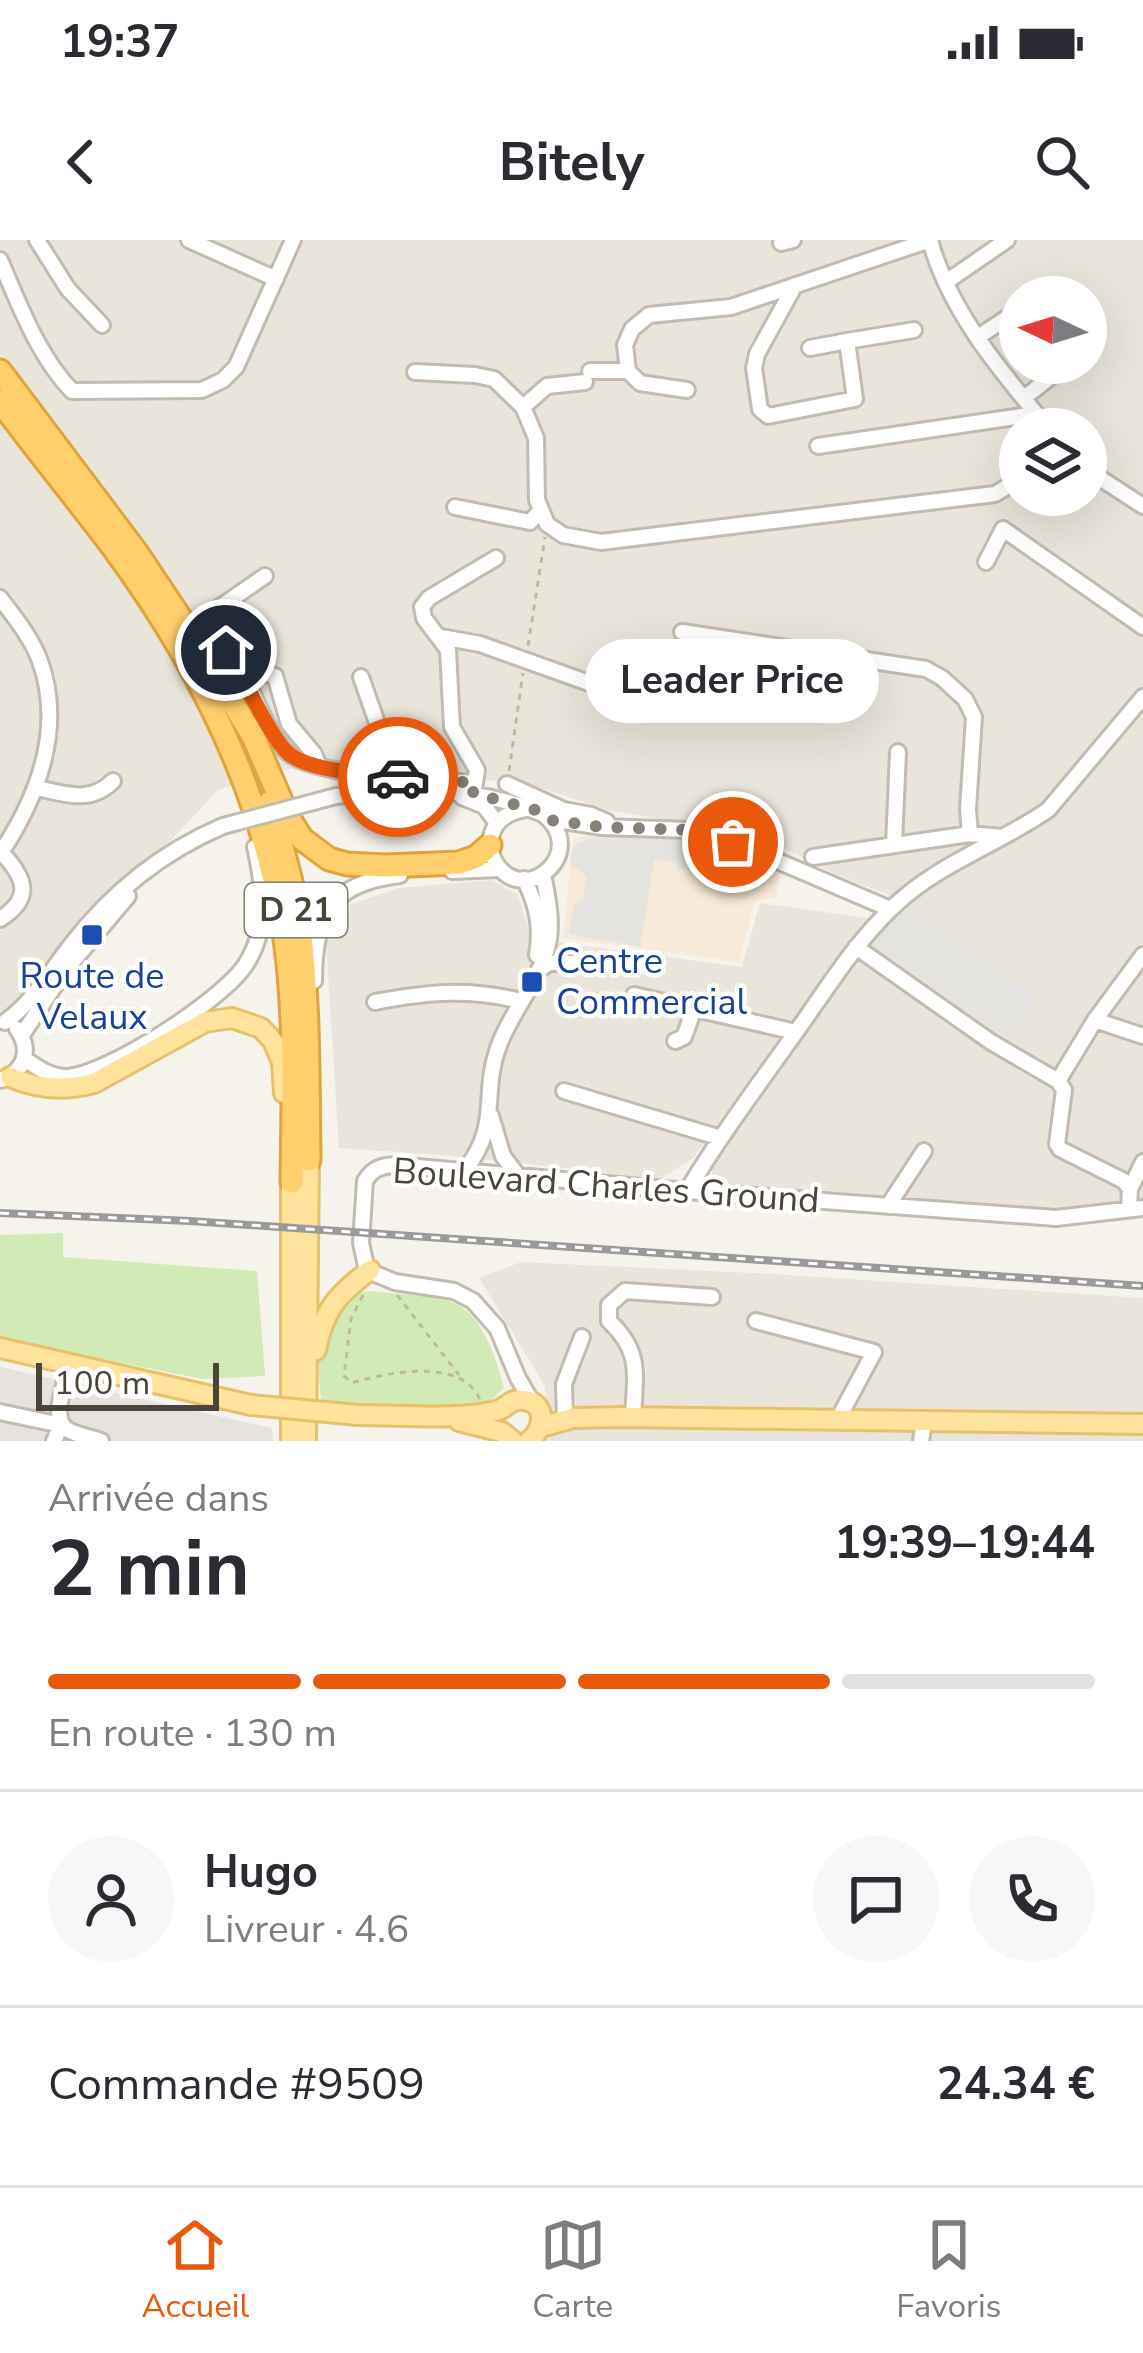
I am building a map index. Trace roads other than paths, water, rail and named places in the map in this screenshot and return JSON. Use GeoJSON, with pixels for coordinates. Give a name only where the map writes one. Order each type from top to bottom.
{"type":"FeatureCollection","features":[{"type":"Feature","properties":{"kind":"highway"},"geometry":{"type":"LineString","coordinates":[[0,353],[38,424]]}},
{"type":"Feature","properties":{"kind":"highway"},"geometry":{"type":"LineString","coordinates":[[0,371],[137,553],[216,674],[253,736],[302,839],[329,859],[385,866],[459,863],[476,857],[493,834]]}},
{"type":"Feature","properties":{"kind":"highway","name":"D 21"},"geometry":{"type":"LineString","coordinates":[[0,401],[114,549],[192,670],[227,737],[264,836],[281,913],[291,1011],[292,1182]]}},
{"type":"Feature","properties":{"kind":"highway","name":"D 21"},"geometry":{"type":"LineString","coordinates":[[216,674],[268,794],[299,925],[306,998],[309,1160]]}},
{"type":"Feature","properties":{"kind":"main road"},"geometry":{"type":"LineString","coordinates":[[5,1078],[41,1087],[80,1087],[206,1022],[232,1018],[251,1023],[273,1041],[282,1062],[292,1182]]}},
{"type":"Feature","properties":{"kind":"main road","name":"D 21"},"geometry":{"type":"LineString","coordinates":[[306,1441],[309,1160]]}},
{"type":"Feature","properties":{"kind":"main road","name":"D 21"},"geometry":{"type":"LineString","coordinates":[[291,1441],[292,1182]]}},
{"type":"Feature","properties":{"kind":"main road"},"geometry":{"type":"LineString","coordinates":[[307,1402],[326,1312],[337,1297],[375,1273]]}},
{"type":"Feature","properties":{"kind":"main road"},"geometry":{"type":"LineString","coordinates":[[0,1348],[70,1368]]}},
{"type":"Feature","properties":{"kind":"main road"},"geometry":{"type":"LineString","coordinates":[[0,1358],[251,1405],[431,1416],[498,1408],[520,1399],[564,1414]]}},
{"type":"Feature","properties":{"kind":"main road"},"geometry":{"type":"LineString","coordinates":[[534,1404],[542,1420],[535,1436]]}},
{"type":"Feature","properties":{"kind":"main road"},"geometry":{"type":"LineString","coordinates":[[498,1408],[507,1436]]}},
{"type":"Feature","properties":{"kind":"main road"},"geometry":{"type":"LineString","coordinates":[[535,1436],[564,1414],[588,1408],[628,1417],[837,1421],[922,1432],[1113,1433],[1143,1424]]}},
{"type":"Feature","properties":{"kind":"main road"},"geometry":{"type":"LineString","coordinates":[[431,1416],[507,1436]]}},
{"type":"Feature","properties":{"kind":"street"},"geometry":{"type":"LineString","coordinates":[[37,240],[68,289],[102,325]]}},
{"type":"Feature","properties":{"kind":"street"},"geometry":{"type":"LineString","coordinates":[[189,240],[276,279]]}},
{"type":"Feature","properties":{"kind":"street"},"geometry":{"type":"LineString","coordinates":[[0,260],[20,307],[72,391],[202,389],[224,380],[236,367],[293,240]]}},
{"type":"Feature","properties":{"kind":"street"},"geometry":{"type":"LineString","coordinates":[[630,375],[625,345],[632,328],[650,315],[731,307],[930,240],[946,282],[978,337],[1032,408]]}},
{"type":"Feature","properties":{"kind":"street"},"geometry":{"type":"LineString","coordinates":[[946,282],[1007,240]]}},
{"type":"Feature","properties":{"kind":"street"},"geometry":{"type":"LineString","coordinates":[[795,285],[757,354],[754,368],[760,409],[768,416],[779,415],[855,399],[847,341]]}},
{"type":"Feature","properties":{"kind":"street"},"geometry":{"type":"LineString","coordinates":[[978,337],[999,323]]}},
{"type":"Feature","properties":{"kind":"street"},"geometry":{"type":"LineString","coordinates":[[810,348],[914,330]]}},
{"type":"Feature","properties":{"kind":"street"},"geometry":{"type":"LineString","coordinates":[[415,372],[494,380],[523,407],[536,438],[543,517],[563,535],[602,542],[999,491]]}},
{"type":"Feature","properties":{"kind":"street"},"geometry":{"type":"LineString","coordinates":[[523,407],[547,386],[587,377],[630,375],[640,383],[687,390]]}},
{"type":"Feature","properties":{"kind":"street"},"geometry":{"type":"LineString","coordinates":[[1024,398],[1042,384]]}},
{"type":"Feature","properties":{"kind":"street"},"geometry":{"type":"LineString","coordinates":[[818,446],[999,419]]}},
{"type":"Feature","properties":{"kind":"street"},"geometry":{"type":"LineString","coordinates":[[1107,483],[1143,506]]}},
{"type":"Feature","properties":{"kind":"street"},"geometry":{"type":"LineString","coordinates":[[455,507],[530,522],[543,517]]}},
{"type":"Feature","properties":{"kind":"street"},"geometry":{"type":"LineString","coordinates":[[986,562],[1003,529],[1143,627]]}},
{"type":"Feature","properties":{"kind":"street"},"geometry":{"type":"LineString","coordinates":[[265,576],[210,614],[211,629],[290,755],[319,766],[474,792],[535,810],[550,820],[560,842],[556,861],[543,874],[524,880],[500,869],[491,854],[493,834],[474,792],[477,770],[452,727],[448,650],[424,618],[424,602],[496,558]]}},
{"type":"Feature","properties":{"kind":"street"},"geometry":{"type":"LineString","coordinates":[[0,598],[40,660],[49,724],[37,788],[1,853],[18,870],[22,889],[16,908],[0,919]]}},
{"type":"Feature","properties":{"kind":"street"},"geometry":{"type":"LineString","coordinates":[[682,632],[926,669],[942,678],[964,699],[974,717],[970,834]]}},
{"type":"Feature","properties":{"kind":"street"},"geometry":{"type":"LineString","coordinates":[[441,637],[480,644],[602,688]]}},
{"type":"Feature","properties":{"kind":"street"},"geometry":{"type":"LineString","coordinates":[[449,662],[480,644]]}},
{"type":"Feature","properties":{"kind":"street"},"geometry":{"type":"LineString","coordinates":[[243,674],[275,676],[289,724],[319,766]]}},
{"type":"Feature","properties":{"kind":"street"},"geometry":{"type":"LineString","coordinates":[[361,677],[396,777]]}},
{"type":"Feature","properties":{"kind":"street"},"geometry":{"type":"LineString","coordinates":[[687,1191],[856,947],[890,909],[956,860],[1048,810],[1143,697]]}},
{"type":"Feature","properties":{"kind":"street"},"geometry":{"type":"LineString","coordinates":[[25,1059],[50,1075],[88,1072],[203,1008],[247,963],[256,944],[264,894],[227,737]]}},
{"type":"Feature","properties":{"kind":"street"},"geometry":{"type":"LineString","coordinates":[[894,845],[898,752]]}},
{"type":"Feature","properties":{"kind":"street"},"geometry":{"type":"LineString","coordinates":[[37,788],[90,795],[113,781]]}},
{"type":"Feature","properties":{"kind":"street"},"geometry":{"type":"LineString","coordinates":[[507,784],[564,810],[591,815],[610,827]]}},
{"type":"Feature","properties":{"kind":"street"},"geometry":{"type":"LineString","coordinates":[[5,1078],[20,1068],[26,1044],[22,1034],[3,1022],[26,1006],[106,904],[183,846],[223,826],[336,796],[384,790],[474,792]]}},
{"type":"Feature","properties":{"kind":"street"},"geometry":{"type":"LineString","coordinates":[[493,834],[505,815],[526,809]]}},
{"type":"Feature","properties":{"kind":"street"},"geometry":{"type":"LineString","coordinates":[[550,820],[689,830],[733,842],[890,909]]}},
{"type":"Feature","properties":{"kind":"street"},"geometry":{"type":"LineString","coordinates":[[560,842],[610,827]]}},
{"type":"Feature","properties":{"kind":"street"},"geometry":{"type":"LineString","coordinates":[[813,857],[970,834],[1002,837]]}},
{"type":"Feature","properties":{"kind":"street"},"geometry":{"type":"LineString","coordinates":[[22,1034],[92,935],[183,846]]}},
{"type":"Feature","properties":{"kind":"street","name":"D 21"},"geometry":{"type":"LineString","coordinates":[[309,1160],[314,956],[326,910],[342,892],[384,877],[500,869]]}},
{"type":"Feature","properties":{"kind":"street"},"geometry":{"type":"LineString","coordinates":[[465,1170],[480,1151],[498,1046],[539,970],[550,934],[543,874]]}},
{"type":"Feature","properties":{"kind":"street"},"geometry":{"type":"LineString","coordinates":[[522,997],[540,938],[534,899],[524,880]]}},
{"type":"Feature","properties":{"kind":"street"},"geometry":{"type":"LineString","coordinates":[[856,947],[1058,1082],[1064,1090],[1060,1149],[1124,1181],[1136,1208]]}},
{"type":"Feature","properties":{"kind":"street"},"geometry":{"type":"LineString","coordinates":[[1058,1082],[1095,1020],[1143,955]]}},
{"type":"Feature","properties":{"kind":"street"},"geometry":{"type":"LineString","coordinates":[[539,970],[549,963],[588,964]]}},
{"type":"Feature","properties":{"kind":"street"},"geometry":{"type":"LineString","coordinates":[[375,1001],[464,991],[522,997]]}},
{"type":"Feature","properties":{"kind":"street"},"geometry":{"type":"LineString","coordinates":[[634,995],[796,1032]]}},
{"type":"Feature","properties":{"kind":"street"},"geometry":{"type":"LineString","coordinates":[[675,1041],[684,1037],[694,1009]]}},
{"type":"Feature","properties":{"kind":"street"},"geometry":{"type":"LineString","coordinates":[[1095,1020],[1143,1036]]}},
{"type":"Feature","properties":{"kind":"street"},"geometry":{"type":"LineString","coordinates":[[563,1091],[718,1140]]}},
{"type":"Feature","properties":{"kind":"street"},"geometry":{"type":"LineString","coordinates":[[490,1111],[503,1156],[518,1176]]}},
{"type":"Feature","properties":{"kind":"street"},"geometry":{"type":"LineString","coordinates":[[662,1189],[687,1175],[718,1140]]}},
{"type":"Feature","properties":{"kind":"street"},"geometry":{"type":"LineString","coordinates":[[888,1206],[924,1151]]}},
{"type":"Feature","properties":{"kind":"street"},"geometry":{"type":"LineString","coordinates":[[1130,1189],[1143,1162]]}},
{"type":"Feature","properties":{"kind":"street","name":"Boulevard Charles Ground"},"geometry":{"type":"LineString","coordinates":[[375,1273],[362,1256],[361,1243],[365,1181],[381,1166],[1056,1218],[1136,1208]]}},
{"type":"Feature","properties":{"kind":"street"},"geometry":{"type":"LineString","coordinates":[[375,1273],[395,1282],[454,1291],[473,1300],[497,1328],[534,1404]]}},
{"type":"Feature","properties":{"kind":"street"},"geometry":{"type":"LineString","coordinates":[[628,1417],[634,1364],[625,1336],[608,1321],[609,1305],[625,1291],[712,1297]]}},
{"type":"Feature","properties":{"kind":"street"},"geometry":{"type":"LineString","coordinates":[[755,1321],[874,1352],[837,1421]]}},
{"type":"Feature","properties":{"kind":"street"},"geometry":{"type":"LineString","coordinates":[[564,1414],[564,1384],[582,1337]]}},
{"type":"Feature","properties":{"kind":"street"},"geometry":{"type":"LineString","coordinates":[[70,1368],[59,1408],[61,1424],[64,1430],[101,1441]]}},
{"type":"Feature","properties":{"kind":"street"},"geometry":{"type":"LineString","coordinates":[[498,1408],[518,1378]]}},
{"type":"Feature","properties":{"kind":"street"},"geometry":{"type":"LineString","coordinates":[[0,1412],[61,1424]]}},
{"type":"Feature","properties":{"kind":"street"},"geometry":{"type":"LineString","coordinates":[[53,1441],[61,1424]]}},
{"type":"Feature","properties":{"kind":"railway"},"geometry":{"type":"LineString","coordinates":[[0,1213],[190,1221],[1143,1286]]}},
{"type":"Feature","properties":{"kind":"place","name":"Leader Price"},"geometry":{"type":"Point","coordinates":[733,842]}},
{"type":"Feature","properties":{"kind":"place","name":"Route de Velaux"},"geometry":{"type":"Point","coordinates":[92,935]}},
{"type":"Feature","properties":{"kind":"place","name":"Centre Commercial"},"geometry":{"type":"Point","coordinates":[532,982]}}]}
